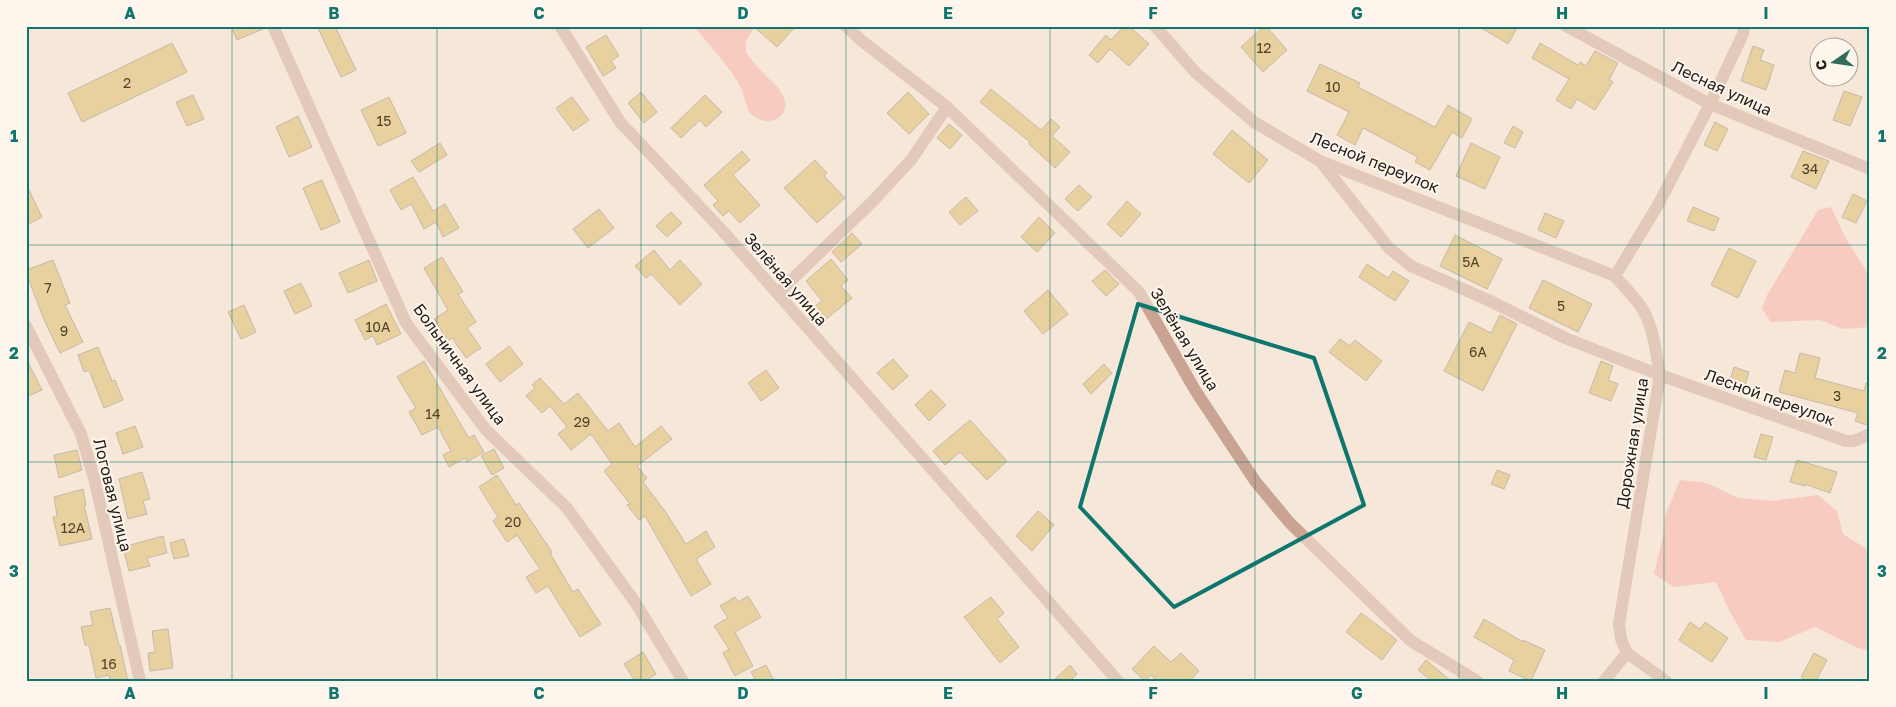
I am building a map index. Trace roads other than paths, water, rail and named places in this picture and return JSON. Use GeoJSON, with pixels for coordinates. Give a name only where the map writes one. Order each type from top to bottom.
{"type":"FeatureCollection","features":[{"type":"Feature","properties":{"kind":"street","name":"Больничная улица"},"geometry":{"type":"LineString","coordinates":[[273,26],[406,323],[486,430],[567,508],[635,602],[683,681]]}},
{"type":"Feature","properties":{"kind":"street","name":"Зелёная улица"},"geometry":{"type":"LineString","coordinates":[[560,26],[620,122],[720,228],[778,293],[1118,681]]}},
{"type":"Feature","properties":{"kind":"street","name":"Зелёная улица"},"geometry":{"type":"LineString","coordinates":[[846,26],[862,41],[946,107],[1138,292],[1201,398],[1255,481],[1289,522],[1411,641],[1477,681]]}},
{"type":"Feature","properties":{"kind":"street","name":"Лесной переулок"},"geometry":{"type":"LineString","coordinates":[[1155,26],[1196,73],[1254,122],[1320,161],[1615,276]]}},
{"type":"Feature","properties":{"kind":"street","name":"Лесная улица"},"geometry":{"type":"LineString","coordinates":[[1566,26],[1710,104],[1870,169]]}},
{"type":"Feature","properties":{"kind":"street"},"geometry":{"type":"LineString","coordinates":[[1615,276],[1658,205],[1710,104],[1743,34],[1744,26]]}},
{"type":"Feature","properties":{"kind":"street"},"geometry":{"type":"LineString","coordinates":[[778,293],[873,201],[911,160],[946,107]]}},
{"type":"Feature","properties":{"kind":"street","name":"Лесной переулок"},"geometry":{"type":"LineString","coordinates":[[1320,161],[1389,248],[1411,266],[1488,300],[1565,338],[1660,375],[1846,441],[1854,441],[1870,434]]}},
{"type":"Feature","properties":{"kind":"street","name":"Дорожная улица"},"geometry":{"type":"LineString","coordinates":[[1615,276],[1645,315],[1653,336],[1660,375],[1619,624],[1621,640],[1627,653]]}},
{"type":"Feature","properties":{"kind":"street","name":"Логовая улица"},"geometry":{"type":"LineString","coordinates":[[26,326],[81,434],[94,478],[140,681]]}},
{"type":"Feature","properties":{"kind":"street"},"geometry":{"type":"LineString","coordinates":[[1604,681],[1627,653],[1666,681]]}}]}
